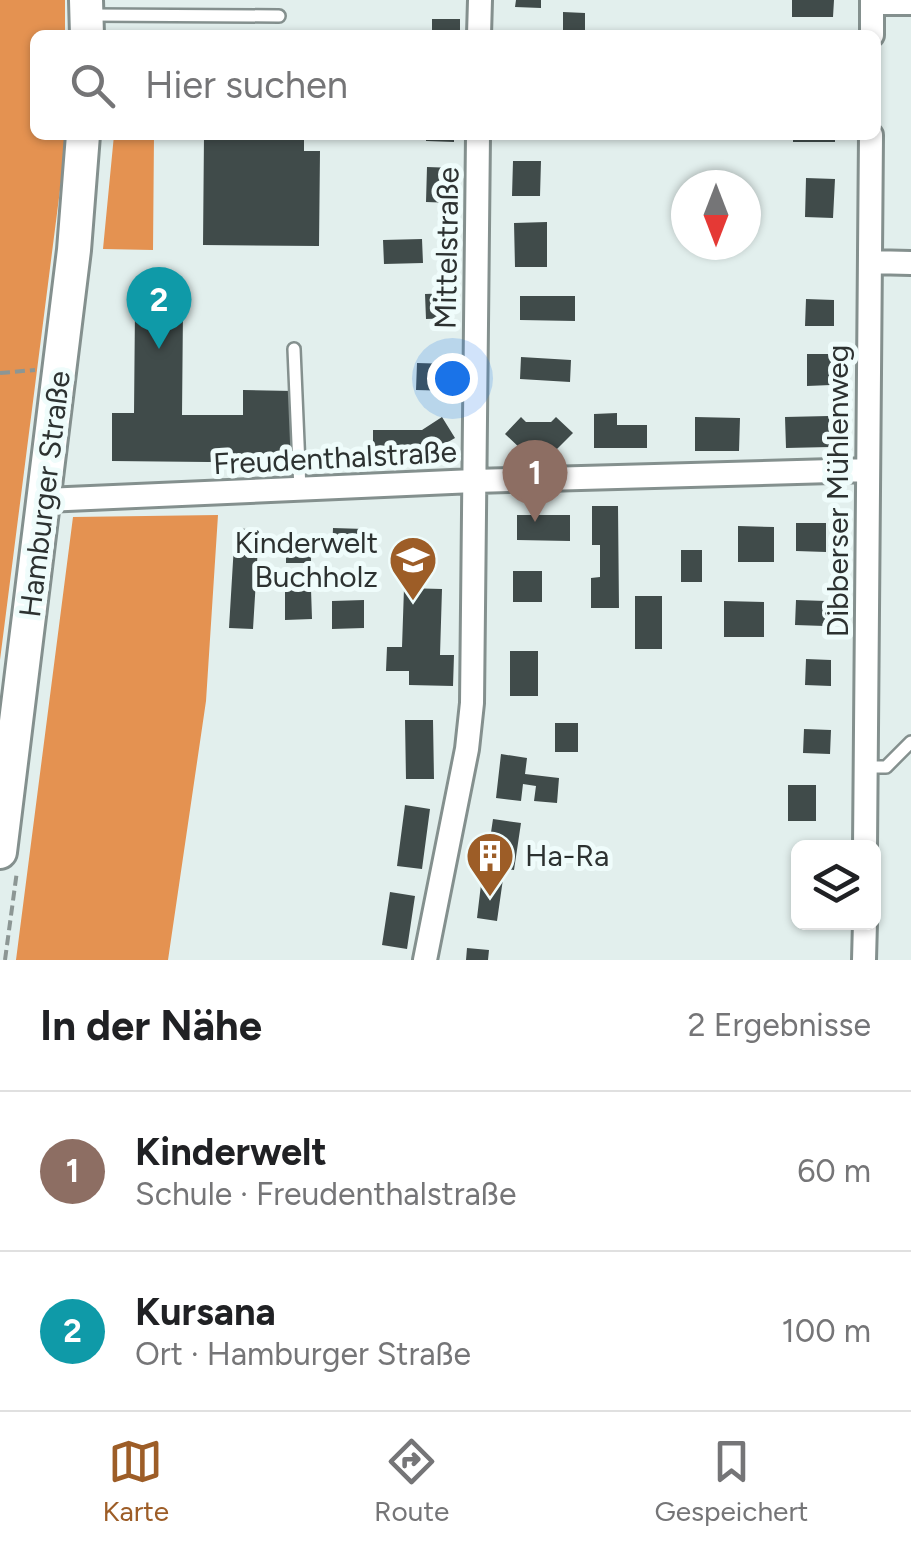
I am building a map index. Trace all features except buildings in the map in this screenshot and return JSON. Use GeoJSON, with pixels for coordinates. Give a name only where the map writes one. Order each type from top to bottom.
{"type":"FeatureCollection","features":[{"type":"Feature","properties":{"kind":"main road","name":"Hamburger Straße"},"geometry":{"type":"LineString","coordinates":[[0,852],[74,250],[82,140]]}},
{"type":"Feature","properties":{"kind":"street"},"geometry":{"type":"LineString","coordinates":[[479,30],[480,0]]}},
{"type":"Feature","properties":{"kind":"street"},"geometry":{"type":"LineString","coordinates":[[872,30],[872,2],[911,3]]}},
{"type":"Feature","properties":{"kind":"street","name":"Mittelstraße"},"geometry":{"type":"LineString","coordinates":[[425,960],[468,749],[472,703],[478,140]]}},
{"type":"Feature","properties":{"kind":"street","name":"Dibberser Mühlenweg"},"geometry":{"type":"LineString","coordinates":[[865,840],[871,140]]}},
{"type":"Feature","properties":{"kind":"street"},"geometry":{"type":"LineString","coordinates":[[870,262],[911,263]]}},
{"type":"Feature","properties":{"kind":"street","name":"Freudenthalstraße"},"geometry":{"type":"LineString","coordinates":[[45,500],[474,481],[868,470]]}},
{"type":"Feature","properties":{"kind":"street"},"geometry":{"type":"LineString","coordinates":[[864,930],[864,960]]}},
{"type":"Feature","properties":{"kind":"lane"},"geometry":{"type":"LineString","coordinates":[[86,17],[279,16]]}},
{"type":"Feature","properties":{"kind":"lane"},"geometry":{"type":"LineString","coordinates":[[294,349],[300,490]]}},
{"type":"Feature","properties":{"kind":"lane"},"geometry":{"type":"LineString","coordinates":[[866,767],[886,767],[911,742]]}},
{"type":"Feature","properties":{"kind":"path"},"geometry":{"type":"LineString","coordinates":[[0,372],[35,370]]}},
{"type":"Feature","properties":{"kind":"shaded area"},"geometry":{"type":"Polygon","coordinates":[[[0,0],[65,0],[65,30],[30,30],[30,140],[66,140],[0,660],[0,0]]]}},
{"type":"Feature","properties":{"kind":"shaded area"},"geometry":{"type":"Polygon","coordinates":[[[114,140],[154,140],[153,250],[103,249],[114,140]]]}},
{"type":"Feature","properties":{"kind":"shaded area"},"geometry":{"type":"Polygon","coordinates":[[[218,515],[206,701],[168,960],[16,960],[73,517],[218,515]]]}},
{"type":"Feature","properties":{"kind":"place","name":"Kursana"},"geometry":{"type":"Point","coordinates":[159,349]}},
{"type":"Feature","properties":{"kind":"place","name":"Kinderwelt"},"geometry":{"type":"Point","coordinates":[535,522]}},
{"type":"Feature","properties":{"kind":"place","name":"Kinderwelt Buchholz"},"geometry":{"type":"Point","coordinates":[413,602]}},
{"type":"Feature","properties":{"kind":"place","name":"Ha-Ra"},"geometry":{"type":"Point","coordinates":[490,898]}}]}
